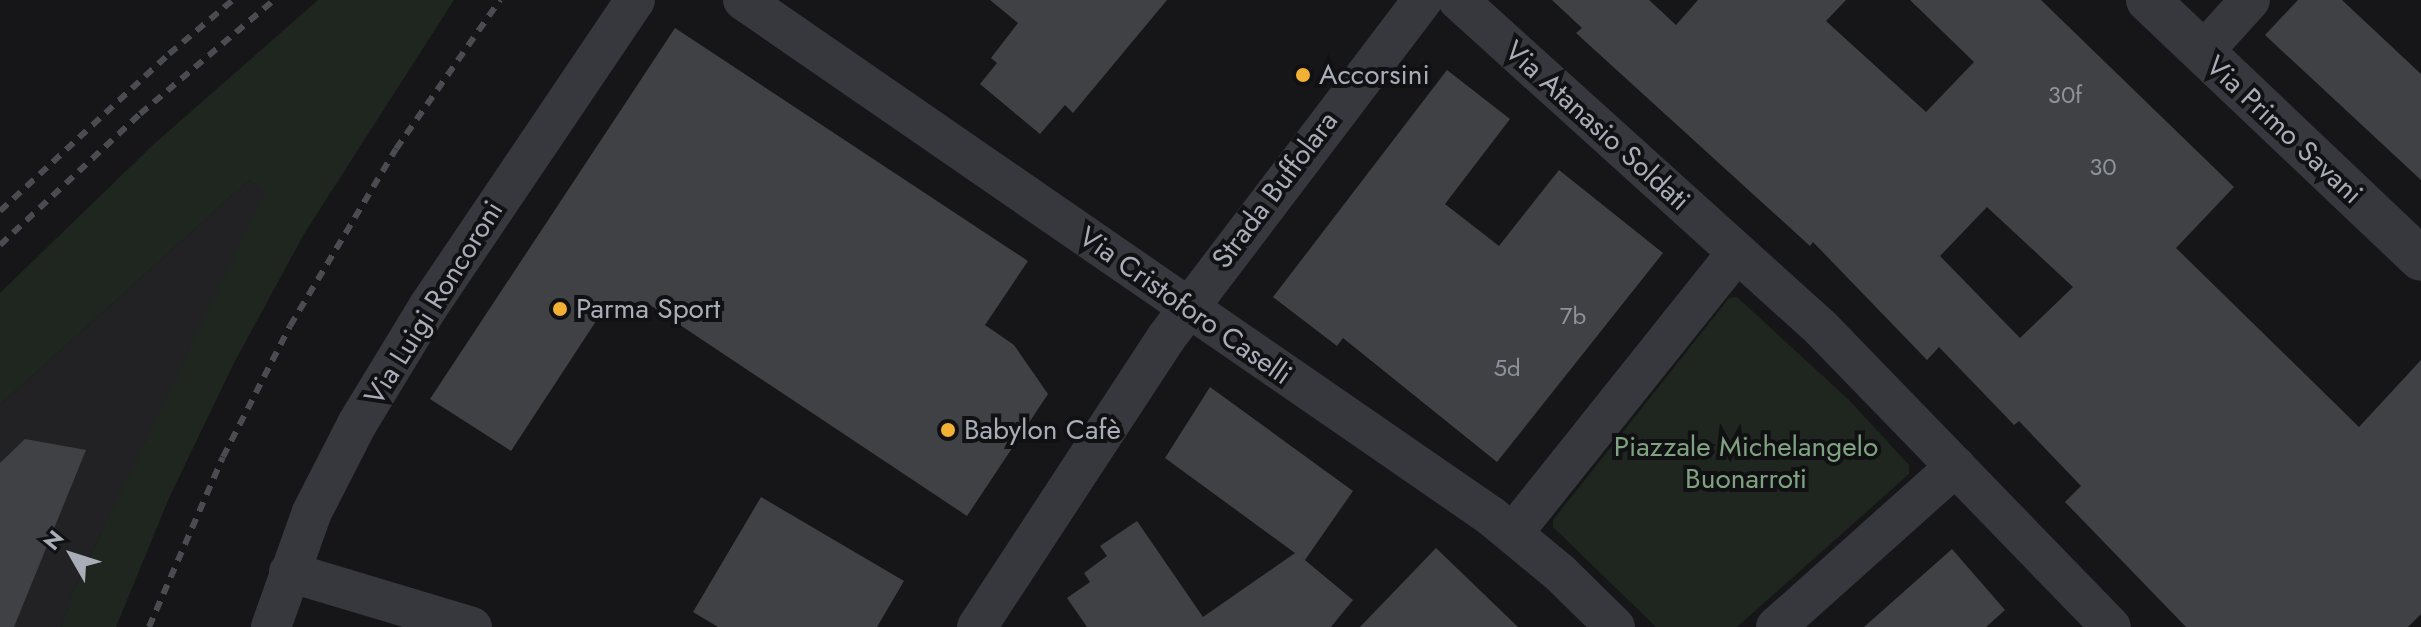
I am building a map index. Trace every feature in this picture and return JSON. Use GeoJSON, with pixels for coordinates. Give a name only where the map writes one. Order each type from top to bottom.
{"type":"FeatureCollection","features":[{"type":"Feature","properties":{"kind":"street","name":"Via Luigi Roncoroni"},"geometry":{"type":"LineString","coordinates":[[271,627],[312,512],[341,454],[401,350],[635,0]]}},
{"type":"Feature","properties":{"kind":"street","name":"Via Cristoforo Caselli"},"geometry":{"type":"LineString","coordinates":[[743,0],[1513,533],[1615,627]]}},
{"type":"Feature","properties":{"kind":"street","name":"Strada Buffolara"},"geometry":{"type":"LineString","coordinates":[[984,624],[1188,307],[1423,0]]}},
{"type":"Feature","properties":{"kind":"street","name":"Via Atanasio Soldati"},"geometry":{"type":"LineString","coordinates":[[1458,0],[1737,252]]}},
{"type":"Feature","properties":{"kind":"street","name":"Via Primo Savani"},"geometry":{"type":"LineString","coordinates":[[2148,0],[2421,259]]}},
{"type":"Feature","properties":{"kind":"street"},"geometry":{"type":"LineString","coordinates":[[2203,52],[2250,0]]}},
{"type":"Feature","properties":{"kind":"street"},"geometry":{"type":"LineString","coordinates":[[1513,533],[1737,252],[1822,329],[2111,627]]}},
{"type":"Feature","properties":{"kind":"street"},"geometry":{"type":"LineString","coordinates":[[1776,627],[1956,466]]}},
{"type":"Feature","properties":{"kind":"street"},"geometry":{"type":"LineString","coordinates":[[289,572],[472,627]]}},
{"type":"Feature","properties":{"kind":"shaded area"},"geometry":{"type":"Polygon","coordinates":[[[249,180],[266,191],[72,594],[61,627],[0,627],[0,405],[249,180]]]}},
{"type":"Feature","properties":{"kind":"green space"},"geometry":{"type":"Polygon","coordinates":[[[318,0],[454,0],[304,234],[233,365],[169,498],[116,627],[61,627],[72,594],[265,191],[249,180],[0,405],[0,293],[155,143],[318,0]]]}},
{"type":"Feature","properties":{"kind":"green space","name":"Piazzale Michelangelo Buonarroti"},"geometry":{"type":"Polygon","coordinates":[[[1737,297],[1849,400],[1909,465],[1909,474],[1737,627],[1656,627],[1553,527],[1553,520],[1729,298],[1737,297]]]}},
{"type":"Feature","properties":{"kind":"building"},"geometry":{"type":"Polygon","coordinates":[[[990,0],[1167,0],[1073,113],[1065,105],[1040,134],[980,84],[997,63],[991,58],[1018,23],[990,0]]]}},
{"type":"Feature","properties":{"kind":"building"},"geometry":{"type":"Polygon","coordinates":[[[1552,0],[1649,0],[1676,25],[1698,0],[1846,0],[1826,21],[1926,112],[1974,62],[1910,0],[2041,0],[2234,187],[2176,248],[2359,427],[2421,360],[2421,614],[2408,627],[2186,627],[2065,502],[2081,486],[2019,421],[2014,425],[1939,347],[1927,360],[1813,242],[1810,246],[1576,33],[1582,28],[1552,0]],[[1987,207],[1940,256],[2020,338],[2073,287],[1987,207]]]}},
{"type":"Feature","properties":{"kind":"building"},"geometry":{"type":"Polygon","coordinates":[[[2298,0],[2342,0],[2421,74],[2421,180],[2265,35],[2298,0]]]}},
{"type":"Feature","properties":{"kind":"building"},"geometry":{"type":"Polygon","coordinates":[[[675,28],[1028,261],[985,325],[1014,345],[1048,394],[967,516],[650,305],[604,309],[511,451],[430,399],[675,28]]]}},
{"type":"Feature","properties":{"kind":"building"},"geometry":{"type":"Polygon","coordinates":[[[1447,70],[1510,119],[1445,204],[1499,246],[1559,170],[1663,253],[1497,462],[1343,338],[1337,346],[1273,297],[1447,70]]]}},
{"type":"Feature","properties":{"kind":"building"},"geometry":{"type":"Polygon","coordinates":[[[1210,387],[1353,491],[1305,560],[1300,556],[1353,600],[1331,627],[1087,627],[1067,598],[1090,582],[1084,573],[1107,556],[1100,546],[1137,521],[1203,617],[1295,553],[1165,458],[1210,387]]]}},
{"type":"Feature","properties":{"kind":"building"},"geometry":{"type":"Polygon","coordinates":[[[25,439],[86,450],[14,627],[0,627],[0,463],[25,439]]]}},
{"type":"Feature","properties":{"kind":"building"},"geometry":{"type":"Polygon","coordinates":[[[761,497],[904,581],[877,627],[718,627],[693,612],[761,497]]]}},
{"type":"Feature","properties":{"kind":"building"},"geometry":{"type":"Polygon","coordinates":[[[1436,548],[1518,627],[1360,627],[1436,548]]]}},
{"type":"Feature","properties":{"kind":"building"},"geometry":{"type":"Polygon","coordinates":[[[1952,549],[2005,610],[1986,627],[1864,627],[1952,549]]]}},
{"type":"Feature","properties":{"kind":"railway"},"geometry":{"type":"LineString","coordinates":[[0,211],[169,54],[233,0]]}},
{"type":"Feature","properties":{"kind":"railway"},"geometry":{"type":"LineString","coordinates":[[0,245],[140,114],[274,0]]}},
{"type":"Feature","properties":{"kind":"railway"},"geometry":{"type":"LineString","coordinates":[[149,627],[223,457],[290,326],[396,149],[500,0]]}},
{"type":"Feature","properties":{"kind":"place","name":"Accorsini"},"geometry":{"type":"Point","coordinates":[1303,75]}},
{"type":"Feature","properties":{"kind":"place","name":"Parma Sport"},"geometry":{"type":"Point","coordinates":[560,309]}},
{"type":"Feature","properties":{"kind":"place","name":"Babylon Cafè"},"geometry":{"type":"Point","coordinates":[948,430]}}]}
